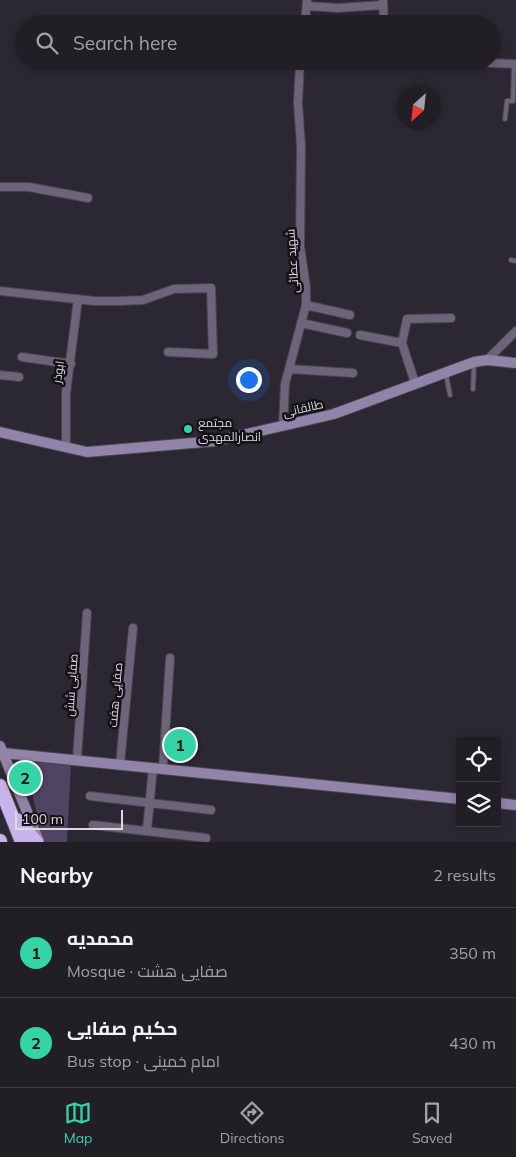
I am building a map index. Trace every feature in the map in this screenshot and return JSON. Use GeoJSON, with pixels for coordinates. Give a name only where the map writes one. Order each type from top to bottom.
{"type":"FeatureCollection","features":[{"type":"Feature","properties":{"kind":"highway"},"geometry":{"type":"LineString","coordinates":[[0,786],[22,842]]}},
{"type":"Feature","properties":{"kind":"highway"},"geometry":{"type":"LineString","coordinates":[[10,812],[38,842]]}},
{"type":"Feature","properties":{"kind":"street"},"geometry":{"type":"LineString","coordinates":[[307,3],[338,8],[383,3]]}},
{"type":"Feature","properties":{"kind":"street"},"geometry":{"type":"LineString","coordinates":[[501,64],[515,64]]}},
{"type":"Feature","properties":{"kind":"street","name":"شهید عطائی"},"geometry":{"type":"LineString","coordinates":[[283,426],[282,405],[289,369],[306,305],[306,287],[300,246],[301,146],[298,103],[300,70]]}},
{"type":"Feature","properties":{"kind":"street"},"geometry":{"type":"LineString","coordinates":[[0,187],[30,187],[88,198]]}},
{"type":"Feature","properties":{"kind":"street"},"geometry":{"type":"LineString","coordinates":[[0,291],[78,299],[142,300],[174,289],[211,288],[213,354],[168,352]]}},
{"type":"Feature","properties":{"kind":"street","name":"ابوذر"},"geometry":{"type":"LineString","coordinates":[[66,448],[66,393],[78,299]]}},
{"type":"Feature","properties":{"kind":"street"},"geometry":{"type":"LineString","coordinates":[[306,305],[350,315]]}},
{"type":"Feature","properties":{"kind":"street"},"geometry":{"type":"LineString","coordinates":[[415,383],[402,343],[406,319],[450,318]]}},
{"type":"Feature","properties":{"kind":"street"},"geometry":{"type":"LineString","coordinates":[[301,322],[347,333]]}},
{"type":"Feature","properties":{"kind":"street"},"geometry":{"type":"LineString","coordinates":[[486,360],[516,332]]}},
{"type":"Feature","properties":{"kind":"street"},"geometry":{"type":"LineString","coordinates":[[360,335],[402,343]]}},
{"type":"Feature","properties":{"kind":"street"},"geometry":{"type":"LineString","coordinates":[[22,358],[71,364]]}},
{"type":"Feature","properties":{"kind":"street","name":"طالقانی"},"geometry":{"type":"LineString","coordinates":[[0,432],[87,452],[216,441],[334,414],[474,362],[486,360],[516,363]]}},
{"type":"Feature","properties":{"kind":"street"},"geometry":{"type":"LineString","coordinates":[[289,369],[353,373]]}},
{"type":"Feature","properties":{"kind":"street"},"geometry":{"type":"LineString","coordinates":[[0,375],[19,377]]}},
{"type":"Feature","properties":{"kind":"street","name":"صفایی شش"},"geometry":{"type":"LineString","coordinates":[[77,759],[87,613]]}},
{"type":"Feature","properties":{"kind":"street","name":"صفایی هفت"},"geometry":{"type":"LineString","coordinates":[[120,764],[133,628]]}},
{"type":"Feature","properties":{"kind":"street"},"geometry":{"type":"LineString","coordinates":[[147,830],[150,803],[158,768],[170,658]]}},
{"type":"Feature","properties":{"kind":"street"},"geometry":{"type":"LineString","coordinates":[[38,842],[1,750],[456,799]]}},
{"type":"Feature","properties":{"kind":"street"},"geometry":{"type":"LineString","coordinates":[[90,796],[210,810]]}},
{"type":"Feature","properties":{"kind":"street"},"geometry":{"type":"LineString","coordinates":[[501,803],[516,805]]}},
{"type":"Feature","properties":{"kind":"street"},"geometry":{"type":"LineString","coordinates":[[93,824],[206,838]]}},
{"type":"Feature","properties":{"kind":"lane"},"geometry":{"type":"LineString","coordinates":[[505,119],[506,101],[513,101],[515,64]]}},
{"type":"Feature","properties":{"kind":"lane"},"geometry":{"type":"LineString","coordinates":[[510,260],[516,261]]}},
{"type":"Feature","properties":{"kind":"lane"},"geometry":{"type":"LineString","coordinates":[[473,389],[474,362]]}},
{"type":"Feature","properties":{"kind":"lane"},"geometry":{"type":"LineString","coordinates":[[446,372],[450,396]]}},
{"type":"Feature","properties":{"kind":"shaded area"},"geometry":{"type":"Polygon","coordinates":[[[24,762],[71,764],[67,842],[44,842],[24,762]]]}},
{"type":"Feature","properties":{"kind":"place","name":"مجتمع انصارالمهدی"},"geometry":{"type":"Point","coordinates":[188,429]}},
{"type":"Feature","properties":{"kind":"place","name":"محمدیه"},"geometry":{"type":"Point","coordinates":[180,745]}},
{"type":"Feature","properties":{"kind":"place","name":"حکیم صفایی"},"geometry":{"type":"Point","coordinates":[25,778]}}]}
